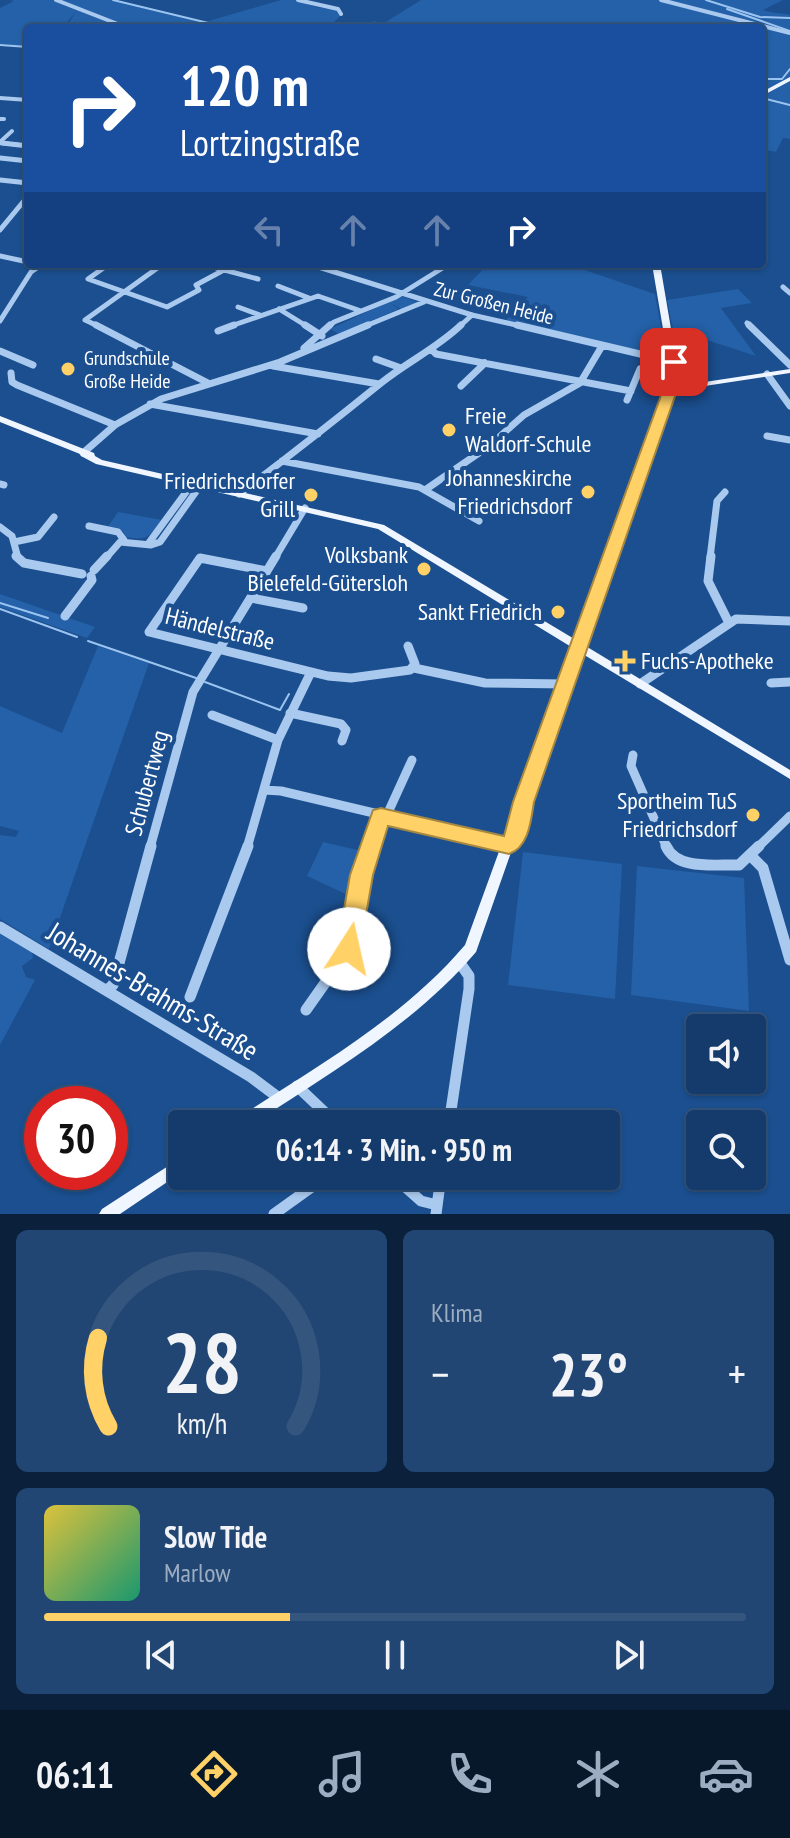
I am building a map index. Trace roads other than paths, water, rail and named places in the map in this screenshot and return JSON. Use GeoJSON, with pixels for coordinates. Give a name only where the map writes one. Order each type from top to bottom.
{"type":"FeatureCollection","features":[{"type":"Feature","properties":{"kind":"main road"},"geometry":{"type":"LineString","coordinates":[[766,92],[790,79]]}},
{"type":"Feature","properties":{"kind":"main road"},"geometry":{"type":"LineString","coordinates":[[261,1110],[389,1024],[460,963],[476,936],[509,844],[520,826],[522,809],[671,386],[674,362],[655,268]]}},
{"type":"Feature","properties":{"kind":"main road"},"geometry":{"type":"LineString","coordinates":[[671,386],[685,387],[790,368]]}},
{"type":"Feature","properties":{"kind":"main road"},"geometry":{"type":"LineString","coordinates":[[2,421],[107,463],[381,527],[790,775]]}},
{"type":"Feature","properties":{"kind":"main road"},"geometry":{"type":"LineString","coordinates":[[107,1214],[168,1173]]}},
{"type":"Feature","properties":{"kind":"street"},"geometry":{"type":"LineString","coordinates":[[56,0],[118,24]]}},
{"type":"Feature","properties":{"kind":"street"},"geometry":{"type":"LineString","coordinates":[[298,0],[338,9],[341,14]]}},
{"type":"Feature","properties":{"kind":"street"},"geometry":{"type":"LineString","coordinates":[[661,0],[755,24]]}},
{"type":"Feature","properties":{"kind":"street"},"geometry":{"type":"LineString","coordinates":[[766,27],[790,33]]}},
{"type":"Feature","properties":{"kind":"street"},"geometry":{"type":"LineString","coordinates":[[1,98],[24,100]]}},
{"type":"Feature","properties":{"kind":"street"},"geometry":{"type":"LineString","coordinates":[[0,143],[12,131]]}},
{"type":"Feature","properties":{"kind":"street"},"geometry":{"type":"LineString","coordinates":[[0,143],[24,145]]}},
{"type":"Feature","properties":{"kind":"street"},"geometry":{"type":"LineString","coordinates":[[0,158],[24,161]]}},
{"type":"Feature","properties":{"kind":"street"},"geometry":{"type":"LineString","coordinates":[[0,180],[24,183]]}},
{"type":"Feature","properties":{"kind":"street"},"geometry":{"type":"LineString","coordinates":[[0,230],[24,201]]}},
{"type":"Feature","properties":{"kind":"street"},"geometry":{"type":"LineString","coordinates":[[0,217],[10,218]]}},
{"type":"Feature","properties":{"kind":"street"},"geometry":{"type":"LineString","coordinates":[[0,256],[24,261]]}},
{"type":"Feature","properties":{"kind":"street"},"geometry":{"type":"LineString","coordinates":[[0,321],[35,268]]}},
{"type":"Feature","properties":{"kind":"street"},"geometry":{"type":"LineString","coordinates":[[103,268],[88,279],[167,307],[199,290],[196,285],[222,271],[229,269],[258,279]]}},
{"type":"Feature","properties":{"kind":"street"},"geometry":{"type":"LineString","coordinates":[[157,268],[85,320],[208,383]]}},
{"type":"Feature","properties":{"kind":"street"},"geometry":{"type":"LineString","coordinates":[[213,268],[222,271]]}},
{"type":"Feature","properties":{"kind":"street","name":"Zur Großen Heide"},"geometry":{"type":"LineString","coordinates":[[321,268],[472,315],[674,362]]}},
{"type":"Feature","properties":{"kind":"street"},"geometry":{"type":"LineString","coordinates":[[267,365],[305,347],[334,322],[401,294],[443,268]]}},
{"type":"Feature","properties":{"kind":"street"},"geometry":{"type":"LineString","coordinates":[[278,286],[309,298]]}},
{"type":"Feature","properties":{"kind":"street"},"geometry":{"type":"LineString","coordinates":[[783,287],[790,293]]}},
{"type":"Feature","properties":{"kind":"street"},"geometry":{"type":"LineString","coordinates":[[218,331],[322,296],[361,311]]}},
{"type":"Feature","properties":{"kind":"street"},"geometry":{"type":"LineString","coordinates":[[84,453],[115,425],[150,404],[267,365],[425,302]]}},
{"type":"Feature","properties":{"kind":"street"},"geometry":{"type":"LineString","coordinates":[[238,307],[261,315]]}},
{"type":"Feature","properties":{"kind":"street"},"geometry":{"type":"LineString","coordinates":[[279,309],[320,336],[335,339]]}},
{"type":"Feature","properties":{"kind":"street"},"geometry":{"type":"LineString","coordinates":[[239,494],[472,315]]}},
{"type":"Feature","properties":{"kind":"street"},"geometry":{"type":"LineString","coordinates":[[747,323],[790,368]]}},
{"type":"Feature","properties":{"kind":"street"},"geometry":{"type":"LineString","coordinates":[[425,490],[489,446],[524,415],[580,383],[602,346]]}},
{"type":"Feature","properties":{"kind":"street"},"geometry":{"type":"LineString","coordinates":[[431,349],[436,354],[631,391]]}},
{"type":"Feature","properties":{"kind":"street"},"geometry":{"type":"LineString","coordinates":[[0,351],[33,365]]}},
{"type":"Feature","properties":{"kind":"street"},"geometry":{"type":"LineString","coordinates":[[384,353],[373,360],[401,368]]}},
{"type":"Feature","properties":{"kind":"street"},"geometry":{"type":"LineString","coordinates":[[461,386],[485,363]]}},
{"type":"Feature","properties":{"kind":"street"},"geometry":{"type":"LineString","coordinates":[[267,365],[379,384]]}},
{"type":"Feature","properties":{"kind":"street"},"geometry":{"type":"LineString","coordinates":[[627,400],[640,369]]}},
{"type":"Feature","properties":{"kind":"street"},"geometry":{"type":"LineString","coordinates":[[11,373],[12,382],[17,385],[115,425]]}},
{"type":"Feature","properties":{"kind":"street"},"geometry":{"type":"LineString","coordinates":[[767,374],[790,406]]}},
{"type":"Feature","properties":{"kind":"street"},"geometry":{"type":"LineString","coordinates":[[150,404],[318,434]]}},
{"type":"Feature","properties":{"kind":"street"},"geometry":{"type":"LineString","coordinates":[[767,436],[790,440]]}},
{"type":"Feature","properties":{"kind":"street"},"geometry":{"type":"LineString","coordinates":[[282,461],[425,490],[479,521]]}},
{"type":"Feature","properties":{"kind":"street"},"geometry":{"type":"LineString","coordinates":[[89,573],[124,540],[148,544],[160,542],[196,485]]}},
{"type":"Feature","properties":{"kind":"street"},"geometry":{"type":"LineString","coordinates":[[725,492],[717,501],[715,511],[708,581],[729,623]]}},
{"type":"Feature","properties":{"kind":"street","name":"Schubertweg"},"geometry":{"type":"LineString","coordinates":[[107,990],[113,985],[193,692],[267,571],[299,507]]}},
{"type":"Feature","properties":{"kind":"street"},"geometry":{"type":"LineString","coordinates":[[14,542],[38,537],[54,517]]}},
{"type":"Feature","properties":{"kind":"street"},"geometry":{"type":"LineString","coordinates":[[89,526],[118,532],[124,540]]}},
{"type":"Feature","properties":{"kind":"street"},"geometry":{"type":"LineString","coordinates":[[0,527],[10,534],[15,555],[24,563],[89,573]]}},
{"type":"Feature","properties":{"kind":"street","name":"Händelstraße"},"geometry":{"type":"LineString","coordinates":[[267,571],[200,558],[149,632],[311,672],[351,678],[414,668]]}},
{"type":"Feature","properties":{"kind":"street"},"geometry":{"type":"LineString","coordinates":[[65,616],[92,580],[89,573]]}},
{"type":"Feature","properties":{"kind":"street"},"geometry":{"type":"LineString","coordinates":[[251,598],[303,608]]}},
{"type":"Feature","properties":{"kind":"street"},"geometry":{"type":"LineString","coordinates":[[640,684],[729,623],[744,617],[790,621]]}},
{"type":"Feature","properties":{"kind":"street"},"geometry":{"type":"LineString","coordinates":[[408,646],[414,668],[485,683],[566,684]]}},
{"type":"Feature","properties":{"kind":"street"},"geometry":{"type":"LineString","coordinates":[[190,997],[246,853],[278,740],[311,672]]}},
{"type":"Feature","properties":{"kind":"street"},"geometry":{"type":"LineString","coordinates":[[771,683],[790,682]]}},
{"type":"Feature","properties":{"kind":"street"},"geometry":{"type":"LineString","coordinates":[[290,713],[341,724],[346,730],[342,741]]}},
{"type":"Feature","properties":{"kind":"street"},"geometry":{"type":"LineString","coordinates":[[212,715],[278,740]]}},
{"type":"Feature","properties":{"kind":"street"},"geometry":{"type":"LineString","coordinates":[[633,755],[631,766],[669,853],[675,859],[689,864],[739,865],[790,816]]}},
{"type":"Feature","properties":{"kind":"street"},"geometry":{"type":"LineString","coordinates":[[306,1010],[349,949],[361,875],[383,817],[412,760]]}},
{"type":"Feature","properties":{"kind":"street"},"geometry":{"type":"LineString","coordinates":[[264,790],[281,791],[509,844]]}},
{"type":"Feature","properties":{"kind":"street"},"geometry":{"type":"LineString","coordinates":[[750,855],[763,868],[790,960]]}},
{"type":"Feature","properties":{"kind":"street","name":"Johannes-Brahms-Straße"},"geometry":{"type":"LineString","coordinates":[[0,927],[251,1077],[279,1098]]}},
{"type":"Feature","properties":{"kind":"street"},"geometry":{"type":"LineString","coordinates":[[451,1110],[469,989],[469,976],[460,963]]}},
{"type":"Feature","properties":{"kind":"street"},"geometry":{"type":"LineString","coordinates":[[297,1086],[322,1110]]}},
{"type":"Feature","properties":{"kind":"street"},"geometry":{"type":"LineString","coordinates":[[274,1214],[307,1190]]}},
{"type":"Feature","properties":{"kind":"street"},"geometry":{"type":"LineString","coordinates":[[409,1190],[436,1209]]}},
{"type":"Feature","properties":{"kind":"waterway"},"geometry":{"type":"LineString","coordinates":[[113,0],[212,24]]}},
{"type":"Feature","properties":{"kind":"waterway"},"geometry":{"type":"LineString","coordinates":[[706,0],[760,17],[790,18]]}},
{"type":"Feature","properties":{"kind":"waterway"},"geometry":{"type":"LineString","coordinates":[[727,9],[790,31]]}},
{"type":"Feature","properties":{"kind":"waterway"},"geometry":{"type":"LineString","coordinates":[[0,45],[24,47]]}},
{"type":"Feature","properties":{"kind":"waterway"},"geometry":{"type":"LineString","coordinates":[[766,79],[782,79],[790,69]]}},
{"type":"Feature","properties":{"kind":"waterway"},"geometry":{"type":"LineString","coordinates":[[766,99],[790,105]]}},
{"type":"Feature","properties":{"kind":"waterway"},"geometry":{"type":"LineString","coordinates":[[0,603],[48,618]]}},
{"type":"Feature","properties":{"kind":"waterway"},"geometry":{"type":"LineString","coordinates":[[0,609],[77,637]]}},
{"type":"Feature","properties":{"kind":"waterway"},"geometry":{"type":"LineString","coordinates":[[88,641],[196,678]]}},
{"type":"Feature","properties":{"kind":"waterway"},"geometry":{"type":"LineString","coordinates":[[205,682],[280,710],[289,694]]}},
{"type":"Feature","properties":{"kind":"place","name":"Grundschule Große Heide"},"geometry":{"type":"Point","coordinates":[68,369]}},
{"type":"Feature","properties":{"kind":"place","name":"Freie Waldorf-Schule"},"geometry":{"type":"Point","coordinates":[449,430]}},
{"type":"Feature","properties":{"kind":"place","name":"Johanneskirche Friedrichsdorf"},"geometry":{"type":"Point","coordinates":[588,492]}},
{"type":"Feature","properties":{"kind":"place","name":"Friedrichsdorfer Grill"},"geometry":{"type":"Point","coordinates":[311,495]}},
{"type":"Feature","properties":{"kind":"place","name":"Volksbank Bielefeld-Gütersloh"},"geometry":{"type":"Point","coordinates":[424,569]}},
{"type":"Feature","properties":{"kind":"place","name":"Sankt Friedrich"},"geometry":{"type":"Point","coordinates":[558,612]}},
{"type":"Feature","properties":{"kind":"place","name":"Fuchs-Apotheke"},"geometry":{"type":"Point","coordinates":[625,661]}},
{"type":"Feature","properties":{"kind":"place","name":"Sportheim TuS Friedrichsdorf"},"geometry":{"type":"Point","coordinates":[753,815]}}]}
